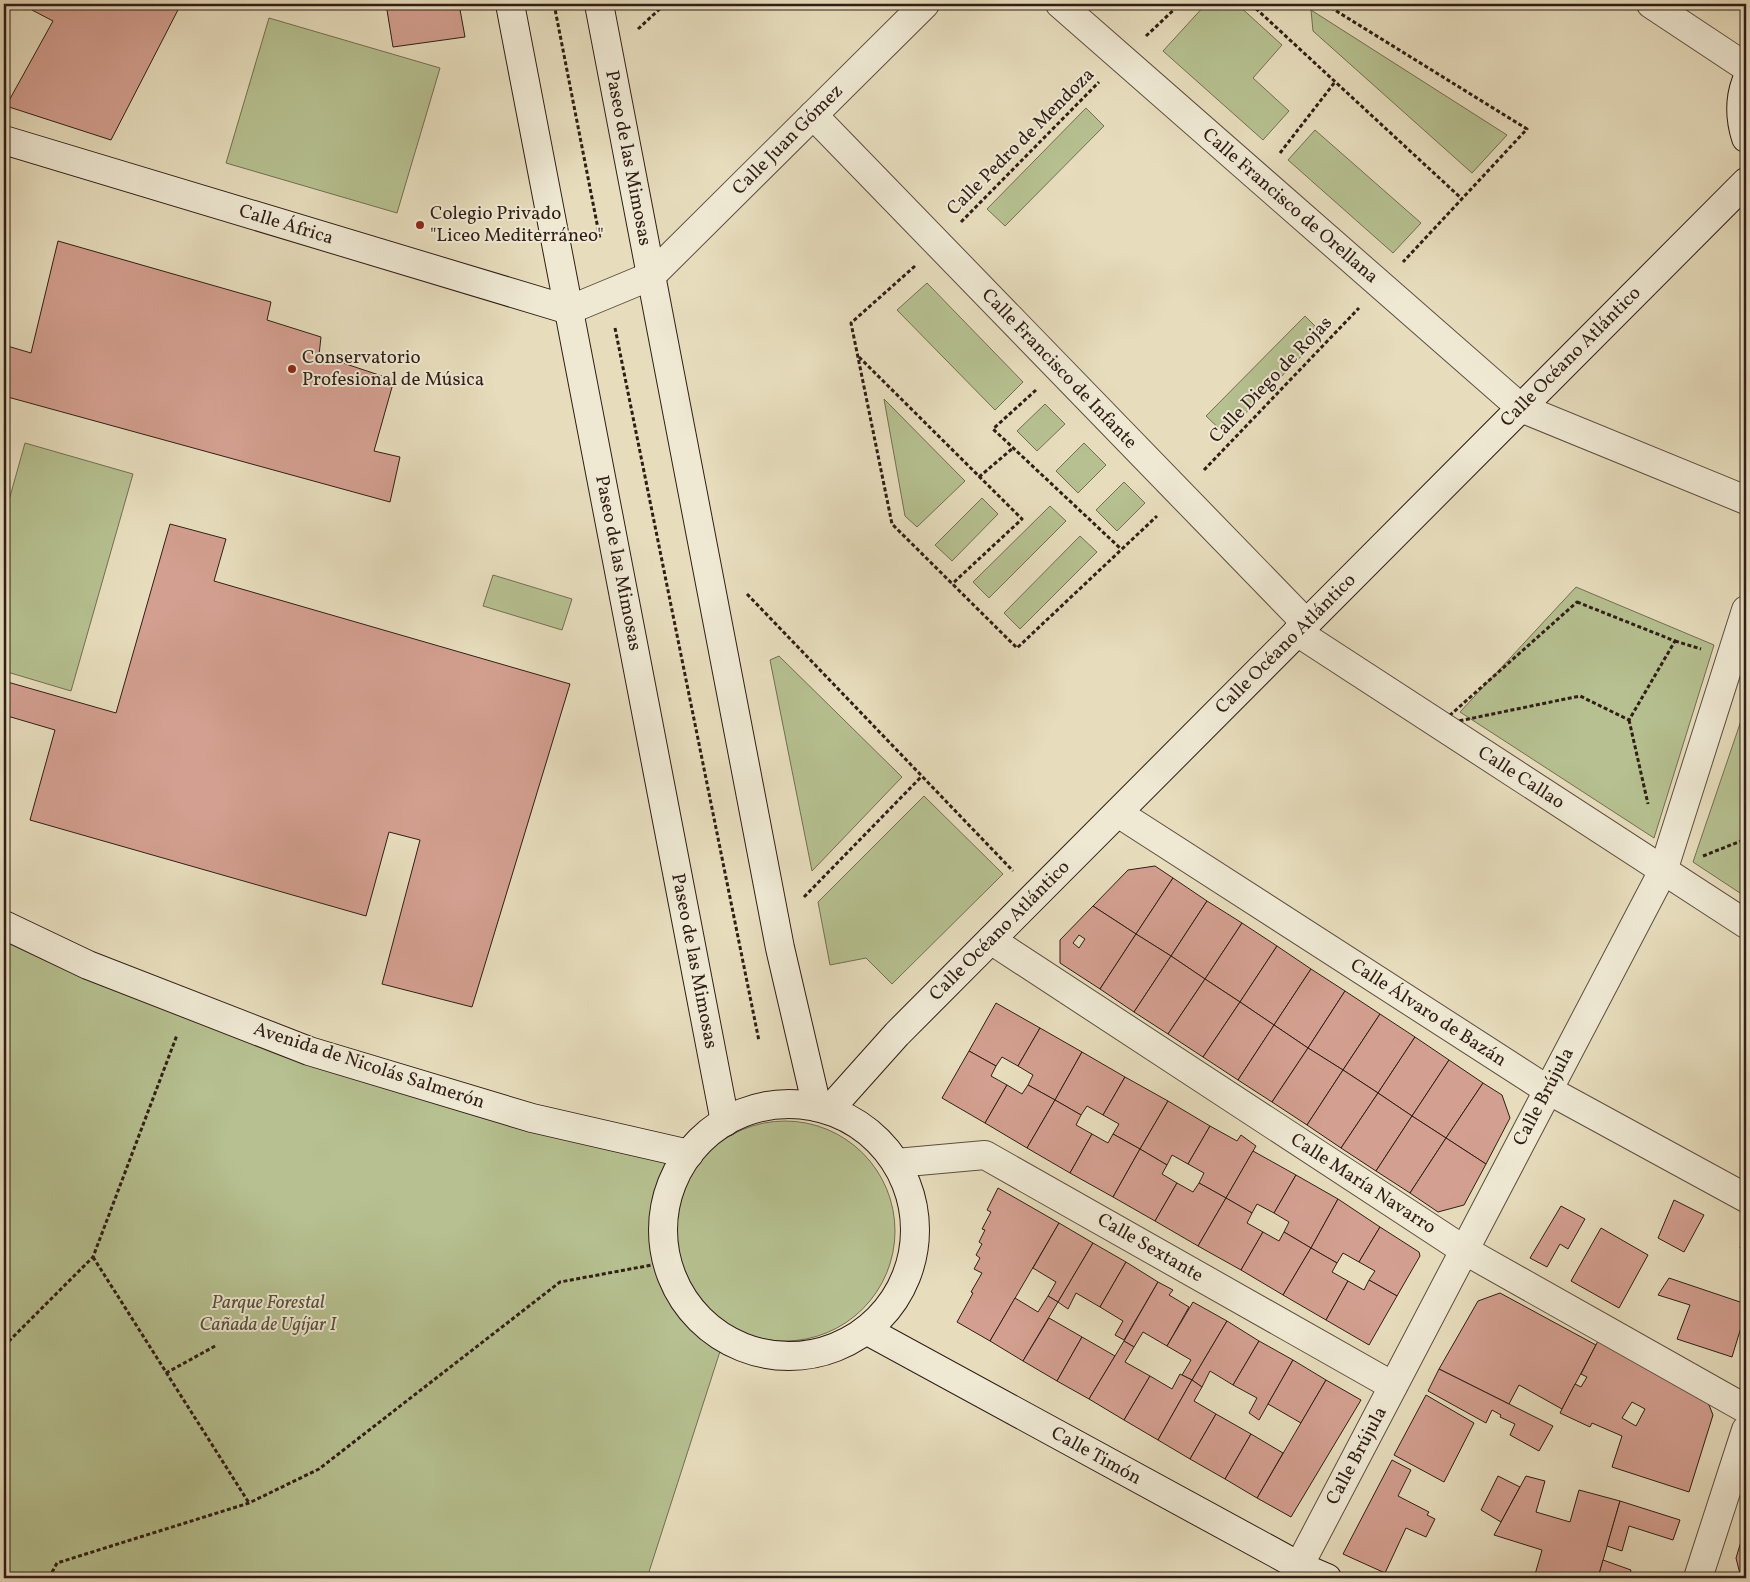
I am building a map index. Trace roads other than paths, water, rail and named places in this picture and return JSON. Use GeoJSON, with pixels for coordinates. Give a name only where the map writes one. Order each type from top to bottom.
{"type":"FeatureCollection","features":[{"type":"Feature","properties":{"kind":"street","name":"Paseo de las Mimosas"},"geometry":{"type":"LineString","coordinates":[[510,4],[725,1122]]}},
{"type":"Feature","properties":{"kind":"street","name":"Paseo de las Mimosas"},"geometry":{"type":"LineString","coordinates":[[599,4],[776,926],[823,1109]]}},
{"type":"Feature","properties":{"kind":"street","name":"Calle Juan Gómez"},"geometry":{"type":"LineString","coordinates":[[651,276],[925,4]]}},
{"type":"Feature","properties":{"kind":"street","name":"Calle Francisco de Orellana"},"geometry":{"type":"LineString","coordinates":[[1060,4],[1521,408],[1746,500]]}},
{"type":"Feature","properties":{"kind":"street"},"geometry":{"type":"LineString","coordinates":[[1651,4],[1746,67]]}},
{"type":"Feature","properties":{"kind":"street"},"geometry":{"type":"LineString","coordinates":[[1746,82],[1742,94],[1741,120],[1746,138]]}},
{"type":"Feature","properties":{"kind":"street","name":"Calle Francisco de Infante"},"geometry":{"type":"LineString","coordinates":[[813,115],[1180,494],[1302,628]]}},
{"type":"Feature","properties":{"kind":"street","name":"Calle África"},"geometry":{"type":"LineString","coordinates":[[4,140],[569,310]]}},
{"type":"Feature","properties":{"kind":"street","name":"Calle Océano Atlántico"},"geometry":{"type":"LineString","coordinates":[[823,1109],[1746,182]]}},
{"type":"Feature","properties":{"kind":"street"},"geometry":{"type":"LineString","coordinates":[[569,310],[651,276]]}},
{"type":"Feature","properties":{"kind":"street","name":"Calle Brújula"},"geometry":{"type":"LineString","coordinates":[[1299,1572],[1393,1386],[1663,871],[1746,610]]}},
{"type":"Feature","properties":{"kind":"street","name":"Calle Callao"},"geometry":{"type":"LineString","coordinates":[[1302,628],[1440,725],[1746,924]]}},
{"type":"Feature","properties":{"kind":"street","name":"Calle Álvaro de Bazán"},"geometry":{"type":"LineString","coordinates":[[1118,813],[1548,1090],[1746,1198]]}},
{"type":"Feature","properties":{"kind":"street","name":"Avenida de Nicolás Salmerón"},"geometry":{"type":"LineString","coordinates":[[4,924],[88,965],[309,1051],[532,1118],[689,1154]]}},
{"type":"Feature","properties":{"kind":"street","name":"Calle María Navarro"},"geometry":{"type":"LineString","coordinates":[[991,940],[1464,1250],[1746,1409]]}},
{"type":"Feature","properties":{"kind":"street"},"geometry":{"type":"LineString","coordinates":[[793,1104],[823,1109],[856,1123],[878,1141],[896,1163],[910,1192],[916,1222],[914,1252],[905,1282],[889,1308],[866,1330],[834,1349],[797,1357],[759,1353],[724,1339],[704,1324],[687,1305],[672,1278],[664,1247],[665,1206],[675,1177],[689,1154],[705,1136],[725,1122],[747,1112],[770,1106],[793,1104]]}},
{"type":"Feature","properties":{"kind":"street","name":"Calle Sextante"},"geometry":{"type":"LineString","coordinates":[[896,1163],[985,1155],[1393,1386]]}},
{"type":"Feature","properties":{"kind":"street","name":"Calle Timón"},"geometry":{"type":"LineString","coordinates":[[866,1330],[1299,1572],[1327,1578]]}},
{"type":"Feature","properties":{"kind":"street"},"geometry":{"type":"LineString","coordinates":[[1698,1578],[1746,1430]]}},
{"type":"Feature","properties":{"kind":"place","name":"Colegio Privado \"Liceo Mediterráneo\""},"geometry":{"type":"Point","coordinates":[420,225]}},
{"type":"Feature","properties":{"kind":"place","name":"Conservatorio Profesional de Música"},"geometry":{"type":"Point","coordinates":[292,369]}},
{"type":"Feature","properties":{"kind":"park label","name":"Parque Forestal Cañada de Ugíjar I"},"geometry":{"type":"Point","coordinates":[268,1314]}}]}
